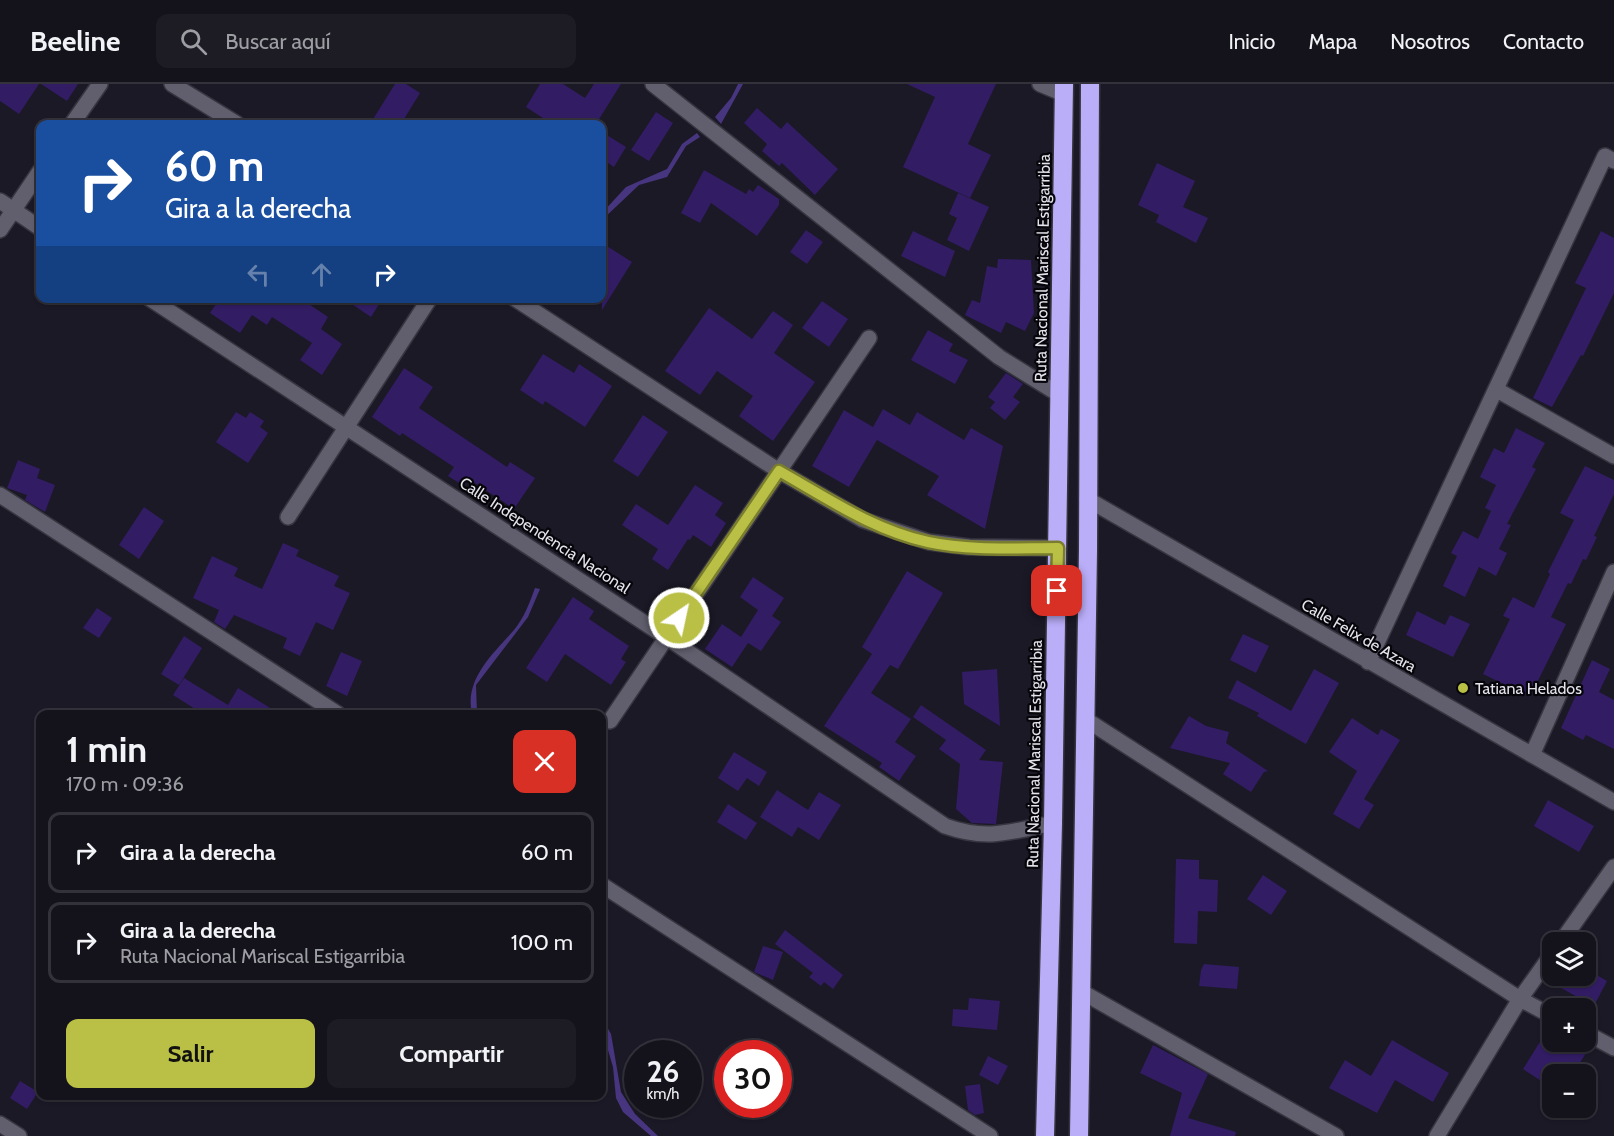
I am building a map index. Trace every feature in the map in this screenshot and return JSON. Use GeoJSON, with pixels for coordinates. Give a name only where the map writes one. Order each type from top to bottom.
{"type":"FeatureCollection","features":[{"type":"Feature","properties":{"kind":"highway"},"geometry":{"type":"LineString","coordinates":[[1079,1136],[1090,84]]}},
{"type":"Feature","properties":{"kind":"highway","name":"Ruta Nacional Mariscal Estigarribia"},"geometry":{"type":"LineString","coordinates":[[1045,1136],[1058,548],[1064,89]]}},
{"type":"Feature","properties":{"kind":"street"},"geometry":{"type":"LineString","coordinates":[[75,120],[100,84]]}},
{"type":"Feature","properties":{"kind":"street"},"geometry":{"type":"LineString","coordinates":[[172,84],[230,120]]}},
{"type":"Feature","properties":{"kind":"street"},"geometry":{"type":"LineString","coordinates":[[653,84],[999,357],[1060,395]]}},
{"type":"Feature","properties":{"kind":"street"},"geometry":{"type":"LineString","coordinates":[[1040,84],[1064,89]]}},
{"type":"Feature","properties":{"kind":"street"},"geometry":{"type":"LineString","coordinates":[[1368,662],[1605,156],[1614,161]]}},
{"type":"Feature","properties":{"kind":"street"},"geometry":{"type":"LineString","coordinates":[[0,230],[36,177]]}},
{"type":"Feature","properties":{"kind":"street"},"geometry":{"type":"LineString","coordinates":[[0,201],[36,225]]}},
{"type":"Feature","properties":{"kind":"street","name":"Calle Independencia Nacional"},"geometry":{"type":"LineString","coordinates":[[158,303],[666,637],[945,826],[969,835],[997,835],[1053,823]]}},
{"type":"Feature","properties":{"kind":"street"},"geometry":{"type":"LineString","coordinates":[[288,517],[427,303]]}},
{"type":"Feature","properties":{"kind":"street"},"geometry":{"type":"LineString","coordinates":[[522,303],[779,471],[864,520],[929,542],[969,547],[1058,548]]}},
{"type":"Feature","properties":{"kind":"street"},"geometry":{"type":"LineString","coordinates":[[610,721],[869,338]]}},
{"type":"Feature","properties":{"kind":"street"},"geometry":{"type":"LineString","coordinates":[[1497,390],[1614,456]]}},
{"type":"Feature","properties":{"kind":"street"},"geometry":{"type":"LineString","coordinates":[[0,495],[332,710]]}},
{"type":"Feature","properties":{"kind":"street","name":"Calle Felix de Azara"},"geometry":{"type":"LineString","coordinates":[[1087,499],[1614,802]]}},
{"type":"Feature","properties":{"kind":"street"},"geometry":{"type":"LineString","coordinates":[[1532,755],[1614,572]]}},
{"type":"Feature","properties":{"kind":"street"},"geometry":{"type":"LineString","coordinates":[[1084,719],[1520,999],[1542,1011]]}},
{"type":"Feature","properties":{"kind":"street"},"geometry":{"type":"LineString","coordinates":[[1568,932],[1614,867]]}},
{"type":"Feature","properties":{"kind":"street"},"geometry":{"type":"LineString","coordinates":[[606,888],[990,1136]]}},
{"type":"Feature","properties":{"kind":"street"},"geometry":{"type":"LineString","coordinates":[[1437,1136],[1520,999],[1542,968]]}},
{"type":"Feature","properties":{"kind":"street"},"geometry":{"type":"LineString","coordinates":[[1082,992],[1336,1136]]}},
{"type":"Feature","properties":{"kind":"street"},"geometry":{"type":"LineString","coordinates":[[1596,1038],[1614,1048]]}},
{"type":"Feature","properties":{"kind":"street"},"geometry":{"type":"LineString","coordinates":[[0,1124],[19,1136]]}},
{"type":"Feature","properties":{"kind":"shaded area"},"geometry":{"type":"Polygon","coordinates":[[[738,84],[743,84],[721,124],[715,117],[731,98],[738,84]]]}},
{"type":"Feature","properties":{"kind":"shaded area"},"geometry":{"type":"Polygon","coordinates":[[[697,133],[700,137],[686,146],[667,177],[639,185],[606,216],[606,209],[626,187],[667,169],[682,144],[697,133]]]}},
{"type":"Feature","properties":{"kind":"shaded area"},"geometry":{"type":"Polygon","coordinates":[[[535,588],[540,589],[528,617],[476,685],[477,710],[472,710],[472,689],[476,678],[489,658],[518,625],[535,588]]]}},
{"type":"Feature","properties":{"kind":"shaded area"},"geometry":{"type":"Polygon","coordinates":[[[606,1025],[611,1034],[621,1092],[624,1097],[624,1113],[616,1098],[613,1067],[606,1043],[606,1025]]]}},
{"type":"Feature","properties":{"kind":"shaded area"},"geometry":{"type":"Polygon","coordinates":[[[630,1118],[639,1118],[658,1136],[651,1136],[630,1118]]]}},
{"type":"Feature","properties":{"kind":"building"},"geometry":{"type":"Polygon","coordinates":[[[0,84],[39,84],[19,114],[0,101],[0,84]]]}},
{"type":"Feature","properties":{"kind":"building"},"geometry":{"type":"Polygon","coordinates":[[[41,84],[78,84],[67,101],[41,84]]]}},
{"type":"Feature","properties":{"kind":"building"},"geometry":{"type":"Polygon","coordinates":[[[395,84],[406,84],[420,93],[403,120],[372,120],[395,84]]]}},
{"type":"Feature","properties":{"kind":"building"},"geometry":{"type":"Polygon","coordinates":[[[540,84],[563,84],[585,98],[594,84],[621,84],[598,120],[546,120],[526,107],[540,84]]]}},
{"type":"Feature","properties":{"kind":"building"},"geometry":{"type":"Polygon","coordinates":[[[907,84],[996,84],[968,144],[991,155],[970,198],[903,167],[935,97],[907,84]]]}},
{"type":"Feature","properties":{"kind":"building"},"geometry":{"type":"Polygon","coordinates":[[[757,108],[781,129],[787,122],[838,169],[815,195],[782,163],[779,166],[762,151],[767,144],[744,123],[757,108]]]}},
{"type":"Feature","properties":{"kind":"building"},"geometry":{"type":"Polygon","coordinates":[[[656,112],[673,123],[649,161],[631,150],[656,112]]]}},
{"type":"Feature","properties":{"kind":"building"},"geometry":{"type":"Polygon","coordinates":[[[606,134],[626,147],[614,167],[606,162],[606,134]]]}},
{"type":"Feature","properties":{"kind":"building"},"geometry":{"type":"Polygon","coordinates":[[[1157,163],[1195,181],[1183,207],[1208,218],[1196,243],[1156,222],[1159,215],[1138,205],[1157,163]]]}},
{"type":"Feature","properties":{"kind":"building"},"geometry":{"type":"Polygon","coordinates":[[[704,170],[746,194],[749,189],[753,192],[758,185],[779,199],[779,205],[757,236],[711,203],[700,223],[681,213],[704,170]]]}},
{"type":"Feature","properties":{"kind":"building"},"geometry":{"type":"Polygon","coordinates":[[[958,193],[989,207],[969,251],[947,240],[957,218],[949,214],[958,193]]]}},
{"type":"Feature","properties":{"kind":"building"},"geometry":{"type":"Polygon","coordinates":[[[806,230],[823,242],[807,264],[790,252],[806,230]]]}},
{"type":"Feature","properties":{"kind":"building"},"geometry":{"type":"Polygon","coordinates":[[[913,231],[955,251],[945,277],[901,256],[913,231]]]}},
{"type":"Feature","properties":{"kind":"building"},"geometry":{"type":"Polygon","coordinates":[[[1601,231],[1614,238],[1614,293],[1583,356],[1581,355],[1552,407],[1533,398],[1586,288],[1575,283],[1601,231]]]}},
{"type":"Feature","properties":{"kind":"building"},"geometry":{"type":"Polygon","coordinates":[[[606,246],[632,262],[602,310],[602,303],[606,303],[606,246]]]}},
{"type":"Feature","properties":{"kind":"building"},"geometry":{"type":"Polygon","coordinates":[[[998,259],[1031,260],[1034,313],[1025,331],[1006,322],[1001,333],[965,315],[972,300],[980,303],[987,266],[997,268],[998,259]]]}},
{"type":"Feature","properties":{"kind":"building"},"geometry":{"type":"Polygon","coordinates":[[[822,301],[848,319],[829,347],[802,328],[822,301]]]}},
{"type":"Feature","properties":{"kind":"building"},"geometry":{"type":"Polygon","coordinates":[[[217,303],[307,303],[328,317],[321,329],[342,344],[322,375],[300,360],[312,343],[272,317],[267,325],[252,315],[240,333],[210,313],[217,303]]]}},
{"type":"Feature","properties":{"kind":"building"},"geometry":{"type":"Polygon","coordinates":[[[350,303],[380,303],[371,317],[350,303]]]}},
{"type":"Feature","properties":{"kind":"building"},"geometry":{"type":"Polygon","coordinates":[[[709,308],[752,339],[773,311],[793,325],[774,353],[815,382],[773,441],[739,416],[753,396],[717,371],[700,395],[665,371],[709,308]]]}},
{"type":"Feature","properties":{"kind":"building"},"geometry":{"type":"Polygon","coordinates":[[[928,330],[953,344],[949,351],[968,360],[955,384],[911,360],[928,330]]]}},
{"type":"Feature","properties":{"kind":"building"},"geometry":{"type":"Polygon","coordinates":[[[543,354],[574,373],[579,364],[612,386],[585,427],[545,401],[543,405],[520,390],[543,354]]]}},
{"type":"Feature","properties":{"kind":"building"},"geometry":{"type":"Polygon","coordinates":[[[404,368],[433,387],[419,408],[507,467],[510,462],[535,478],[514,509],[469,479],[464,486],[448,476],[454,467],[402,433],[400,436],[372,417],[404,368]]]}},
{"type":"Feature","properties":{"kind":"building"},"geometry":{"type":"Polygon","coordinates":[[[1006,373],[1023,384],[1013,397],[1020,402],[1005,420],[990,408],[995,402],[988,397],[1006,373]]]}},
{"type":"Feature","properties":{"kind":"building"},"geometry":{"type":"Polygon","coordinates":[[[883,409],[910,425],[917,412],[964,440],[971,428],[1003,446],[985,529],[927,495],[939,476],[877,440],[849,487],[812,466],[844,410],[873,427],[883,409]]]}},
{"type":"Feature","properties":{"kind":"building"},"geometry":{"type":"Polygon","coordinates":[[[236,412],[246,418],[250,412],[264,421],[260,427],[268,433],[248,463],[216,442],[236,412]]]}},
{"type":"Feature","properties":{"kind":"building"},"geometry":{"type":"Polygon","coordinates":[[[643,415],[668,432],[638,477],[613,461],[643,415]]]}},
{"type":"Feature","properties":{"kind":"building"},"geometry":{"type":"Polygon","coordinates":[[[1516,428],[1545,443],[1532,467],[1536,469],[1507,524],[1511,525],[1499,549],[1507,553],[1496,576],[1479,567],[1465,597],[1443,586],[1457,556],[1451,553],[1463,531],[1478,539],[1491,511],[1485,508],[1496,485],[1480,477],[1494,448],[1504,453],[1516,428]]]}},
{"type":"Feature","properties":{"kind":"building"},"geometry":{"type":"Polygon","coordinates":[[[18,460],[40,469],[37,478],[55,485],[45,512],[25,500],[27,495],[7,488],[18,460]]]}},
{"type":"Feature","properties":{"kind":"building"},"geometry":{"type":"Polygon","coordinates":[[[1585,466],[1614,480],[1614,494],[1594,536],[1597,537],[1586,560],[1583,559],[1571,584],[1568,583],[1551,617],[1566,624],[1530,697],[1483,674],[1510,619],[1503,616],[1513,597],[1534,608],[1550,574],[1548,572],[1574,520],[1560,513],[1585,466]]]}},
{"type":"Feature","properties":{"kind":"building"},"geometry":{"type":"Polygon","coordinates":[[[695,485],[723,503],[715,515],[726,523],[711,547],[693,535],[690,540],[688,539],[668,570],[652,559],[658,549],[622,525],[636,504],[668,525],[695,485]]]}},
{"type":"Feature","properties":{"kind":"building"},"geometry":{"type":"Polygon","coordinates":[[[144,507],[164,521],[139,559],[119,545],[144,507]]]}},
{"type":"Feature","properties":{"kind":"building"},"geometry":{"type":"Polygon","coordinates":[[[283,543],[299,550],[296,556],[339,576],[334,586],[350,593],[333,630],[316,622],[300,656],[283,648],[287,638],[234,615],[225,629],[214,622],[219,610],[193,598],[212,556],[238,568],[234,576],[262,589],[283,543]]]}},
{"type":"Feature","properties":{"kind":"building"},"geometry":{"type":"Polygon","coordinates":[[[907,571],[943,593],[898,669],[890,665],[871,693],[911,719],[895,742],[916,756],[899,781],[879,767],[882,763],[824,726],[872,654],[862,647],[907,571]]]}},
{"type":"Feature","properties":{"kind":"building"},"geometry":{"type":"Polygon","coordinates":[[[753,577],[784,598],[772,616],[781,622],[761,651],[748,643],[732,667],[705,649],[722,624],[741,637],[758,610],[740,597],[753,577]]]}},
{"type":"Feature","properties":{"kind":"building"},"geometry":{"type":"Polygon","coordinates":[[[573,597],[594,611],[589,619],[629,646],[621,659],[626,662],[611,685],[565,654],[547,682],[526,668],[573,597]]]}},
{"type":"Feature","properties":{"kind":"building"},"geometry":{"type":"Polygon","coordinates":[[[97,608],[112,618],[99,638],[83,628],[97,608]]]}},
{"type":"Feature","properties":{"kind":"building"},"geometry":{"type":"Polygon","coordinates":[[[1417,611],[1445,625],[1450,615],[1470,624],[1453,657],[1406,635],[1417,611]]]}},
{"type":"Feature","properties":{"kind":"building"},"geometry":{"type":"Polygon","coordinates":[[[1243,634],[1269,646],[1256,673],[1230,660],[1243,634]]]}},
{"type":"Feature","properties":{"kind":"building"},"geometry":{"type":"Polygon","coordinates":[[[184,636],[202,648],[179,685],[161,674],[184,636]]]}},
{"type":"Feature","properties":{"kind":"building"},"geometry":{"type":"Polygon","coordinates":[[[341,652],[362,661],[347,696],[326,686],[341,652]]]}},
{"type":"Feature","properties":{"kind":"building"},"geometry":{"type":"Polygon","coordinates":[[[1592,660],[1610,669],[1599,692],[1614,700],[1614,749],[1586,735],[1583,740],[1561,728],[1592,660]]]}},
{"type":"Feature","properties":{"kind":"building"},"geometry":{"type":"Polygon","coordinates":[[[997,669],[1000,726],[964,704],[962,672],[997,669]]]}},
{"type":"Feature","properties":{"kind":"building"},"geometry":{"type":"Polygon","coordinates":[[[1314,669],[1339,683],[1306,744],[1257,716],[1259,713],[1228,698],[1237,680],[1291,711],[1314,669]]]}},
{"type":"Feature","properties":{"kind":"building"},"geometry":{"type":"Polygon","coordinates":[[[184,678],[228,705],[238,688],[274,710],[197,710],[173,695],[184,678]]]}},
{"type":"Feature","properties":{"kind":"building"},"geometry":{"type":"Polygon","coordinates":[[[921,705],[986,750],[979,760],[1003,762],[996,824],[972,823],[956,809],[960,764],[939,749],[946,740],[913,717],[921,705]]]}},
{"type":"Feature","properties":{"kind":"building"},"geometry":{"type":"Polygon","coordinates":[[[1189,716],[1206,726],[1229,732],[1226,743],[1268,771],[1264,772],[1251,792],[1223,774],[1230,763],[1170,748],[1189,716]]]}},
{"type":"Feature","properties":{"kind":"building"},"geometry":{"type":"Polygon","coordinates":[[[1352,718],[1378,735],[1381,729],[1400,740],[1364,799],[1374,805],[1359,829],[1333,814],[1357,771],[1329,752],[1352,718]]]}},
{"type":"Feature","properties":{"kind":"building"},"geometry":{"type":"Polygon","coordinates":[[[734,752],[767,772],[759,786],[747,778],[738,791],[718,778],[734,752]]]}},
{"type":"Feature","properties":{"kind":"building"},"geometry":{"type":"Polygon","coordinates":[[[777,790],[808,810],[819,792],[841,805],[819,840],[798,827],[792,837],[760,817],[777,790]]]}},
{"type":"Feature","properties":{"kind":"building"},"geometry":{"type":"Polygon","coordinates":[[[1548,800],[1594,826],[1579,852],[1534,826],[1548,800]]]}},
{"type":"Feature","properties":{"kind":"building"},"geometry":{"type":"Polygon","coordinates":[[[728,804],[757,823],[746,840],[717,822],[728,804]]]}},
{"type":"Feature","properties":{"kind":"building"},"geometry":{"type":"Polygon","coordinates":[[[1176,859],[1199,860],[1199,879],[1218,880],[1217,912],[1198,911],[1197,944],[1174,943],[1176,859]]]}},
{"type":"Feature","properties":{"kind":"building"},"geometry":{"type":"Polygon","coordinates":[[[1263,875],[1287,891],[1271,915],[1247,899],[1263,875]]]}},
{"type":"Feature","properties":{"kind":"building"},"geometry":{"type":"Polygon","coordinates":[[[785,930],[843,975],[833,989],[824,982],[821,986],[809,977],[813,973],[775,944],[785,930]]]}},
{"type":"Feature","properties":{"kind":"building"},"geometry":{"type":"Polygon","coordinates":[[[763,946],[783,952],[773,980],[754,972],[763,946]]]}},
{"type":"Feature","properties":{"kind":"building"},"geometry":{"type":"Polygon","coordinates":[[[1204,964],[1239,967],[1237,989],[1199,986],[1204,964]]]}},
{"type":"Feature","properties":{"kind":"building"},"geometry":{"type":"Polygon","coordinates":[[[1596,975],[1607,981],[1596,1002],[1596,998],[1579,998],[1561,988],[1562,986],[1596,986],[1596,975]]]}},
{"type":"Feature","properties":{"kind":"building"},"geometry":{"type":"Polygon","coordinates":[[[969,998],[1000,1001],[997,1030],[952,1026],[953,1009],[968,1010],[969,998]]]}},
{"type":"Feature","properties":{"kind":"building"},"geometry":{"type":"Polygon","coordinates":[[[1542,1039],[1542,1052],[1586,1053],[1579,1064],[1542,1064],[1542,1081],[1523,1069],[1542,1039]]]}},
{"type":"Feature","properties":{"kind":"building"},"geometry":{"type":"Polygon","coordinates":[[[1392,1040],[1449,1073],[1433,1102],[1395,1080],[1377,1113],[1329,1088],[1345,1060],[1371,1076],[1392,1040]]]}},
{"type":"Feature","properties":{"kind":"building"},"geometry":{"type":"Polygon","coordinates":[[[1153,1045],[1208,1074],[1188,1118],[1236,1132],[1235,1136],[1170,1136],[1182,1093],[1140,1073],[1153,1045]]]}},
{"type":"Feature","properties":{"kind":"building"},"geometry":{"type":"Polygon","coordinates":[[[988,1056],[1008,1066],[998,1085],[979,1075],[988,1056]]]}},
{"type":"Feature","properties":{"kind":"building"},"geometry":{"type":"Polygon","coordinates":[[[20,1081],[36,1091],[36,1095],[27,1109],[10,1098],[20,1081]]]}},
{"type":"Feature","properties":{"kind":"building"},"geometry":{"type":"Polygon","coordinates":[[[980,1084],[984,1113],[975,1115],[968,1110],[965,1086],[980,1084]]]}},
{"type":"Feature","properties":{"kind":"place","name":"Tatiana Helados"},"geometry":{"type":"Point","coordinates":[1463,688]}},
{"type":"Feature","properties":{"kind":"route"},"geometry":{"type":"LineString","coordinates":[[679,618],[779,471],[864,520],[929,542],[969,547],[1058,548],[1057,591]]}}]}
